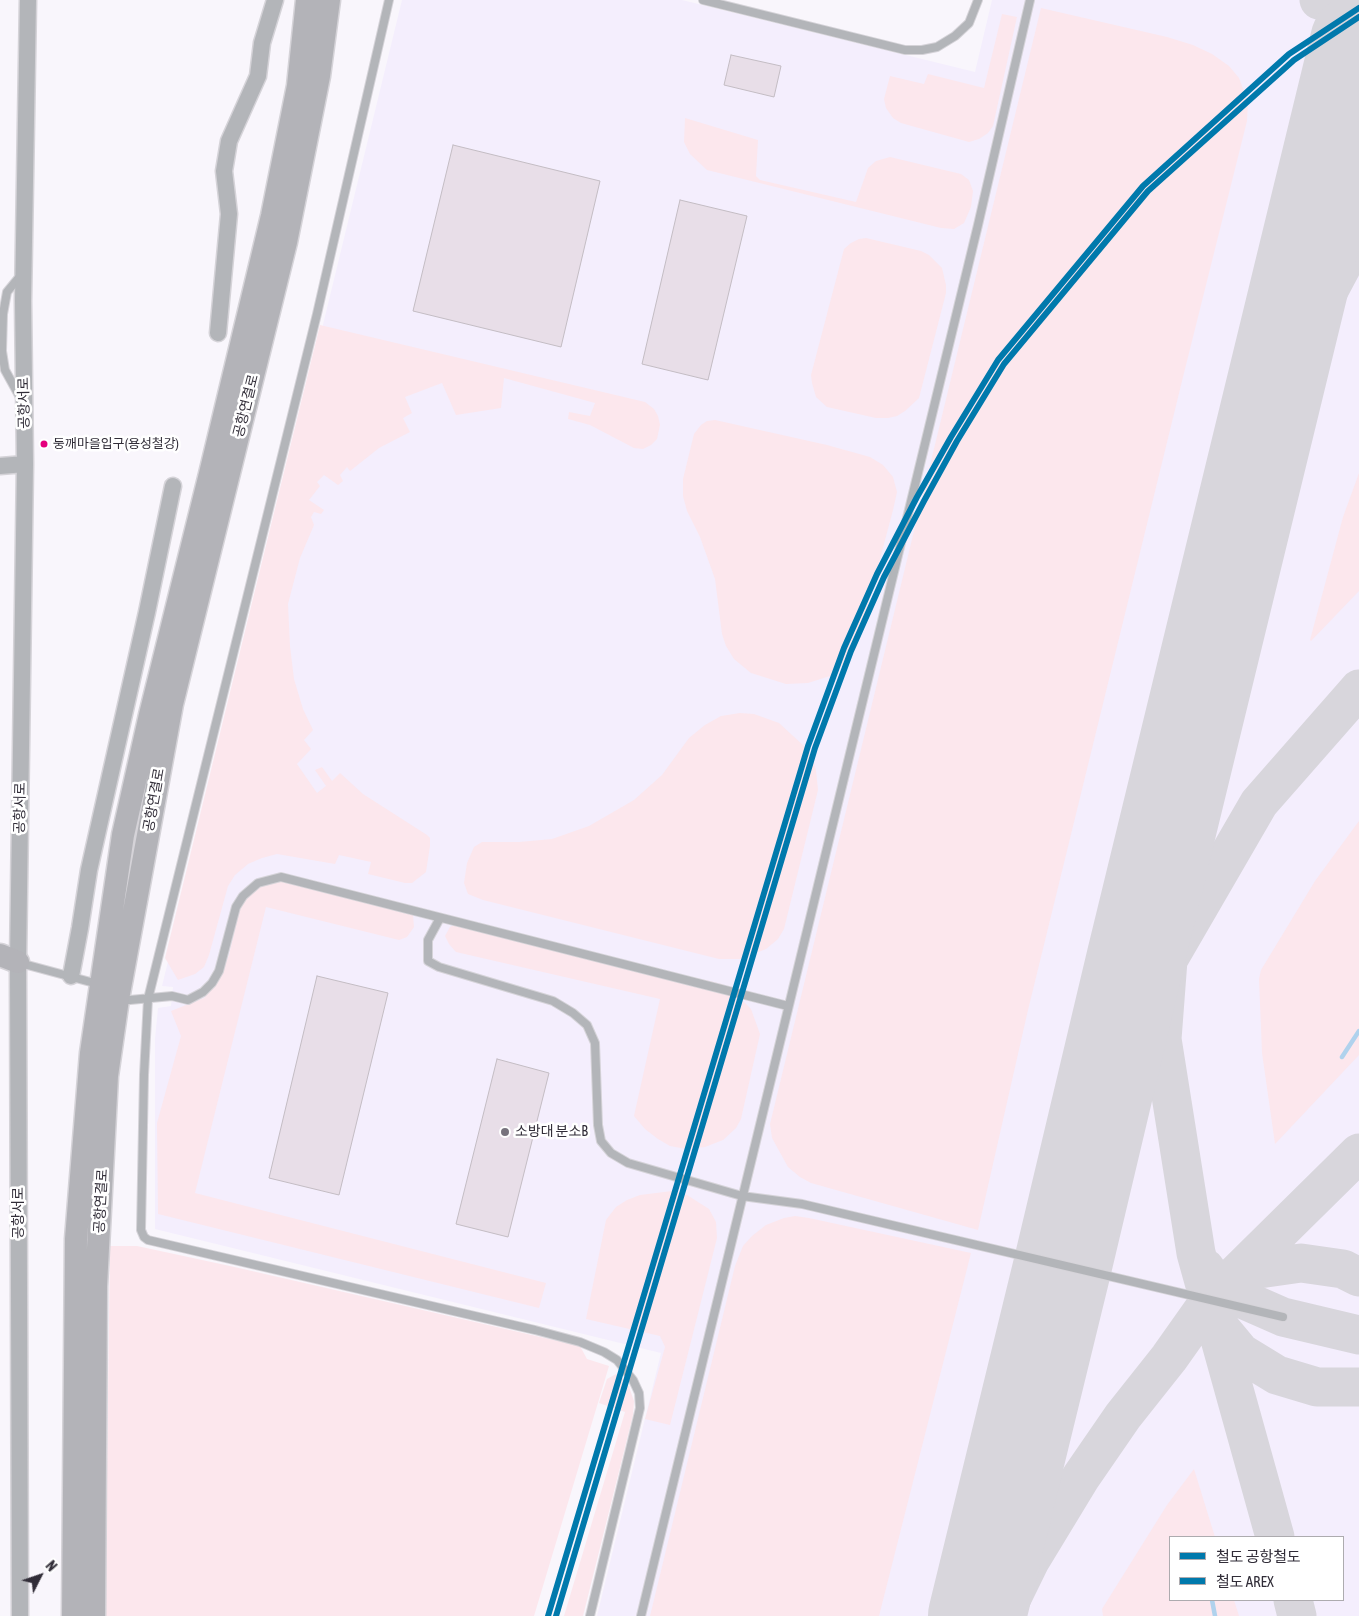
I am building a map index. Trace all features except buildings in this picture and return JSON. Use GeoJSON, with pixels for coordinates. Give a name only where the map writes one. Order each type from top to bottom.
{"type":"FeatureCollection","features":[{"type":"Feature","properties":{"kind":"street","name":"공항서로"},"geometry":{"type":"LineString","coordinates":[[20,1616],[9,958],[25,464],[24,271],[28,0]]}},
{"type":"Feature","properties":{"kind":"street"},"geometry":{"type":"LineString","coordinates":[[218,333],[229,214],[224,171],[229,141],[258,76],[262,43],[275,0]]}},
{"type":"Feature","properties":{"kind":"street","name":"공항연결로"},"geometry":{"type":"LineString","coordinates":[[73,1616],[76,1239],[91,1053],[123,836],[150,715],[272,216],[298,86],[307,0]]}},
{"type":"Feature","properties":{"kind":"street","name":"공항연결로"},"geometry":{"type":"LineString","coordinates":[[94,1616],[96,1286],[107,1076],[118,999],[172,704],[286,242],[319,76],[329,0]]}},
{"type":"Feature","properties":{"kind":"street"},"geometry":{"type":"LineString","coordinates":[[0,466],[25,464]]}},
{"type":"Feature","properties":{"kind":"street"},"geometry":{"type":"LineString","coordinates":[[71,976],[90,870],[173,486]]}},
{"type":"Feature","properties":{"kind":"lane"},"geometry":{"type":"LineString","coordinates":[[389,0],[317,314],[148,998],[144,1075],[141,1230],[144,1237],[148,1240],[580,1342],[604,1352],[617,1360],[633,1380],[639,1393],[640,1408],[590,1616]]}},
{"type":"Feature","properties":{"kind":"lane"},"geometry":{"type":"LineString","coordinates":[[703,0],[905,50],[922,50],[937,47],[955,36],[969,23],[978,0]]}},
{"type":"Feature","properties":{"kind":"lane"},"geometry":{"type":"LineString","coordinates":[[641,1616],[978,225],[1030,0]]}},
{"type":"Feature","properties":{"kind":"lane"},"geometry":{"type":"LineString","coordinates":[[0,298],[24,271]]}},
{"type":"Feature","properties":{"kind":"lane"},"geometry":{"type":"LineString","coordinates":[[7,292],[3,314],[2,368],[24,405]]}},
{"type":"Feature","properties":{"kind":"lane"},"geometry":{"type":"LineString","coordinates":[[129,992],[148,998],[172,996],[188,1000],[203,992],[212,983],[219,971],[236,907],[243,896],[258,883],[281,877],[788,1006]]}},
{"type":"Feature","properties":{"kind":"lane"},"geometry":{"type":"LineString","coordinates":[[440,918],[428,940],[428,961],[439,968],[554,1001],[573,1012],[587,1025],[595,1043],[600,1141],[611,1153],[628,1163],[742,1196],[802,1204],[1283,1317]]}},
{"type":"Feature","properties":{"kind":"lane"},"geometry":{"type":"LineString","coordinates":[[127,1010],[130,940]]}},
{"type":"Feature","properties":{"kind":"lane"},"geometry":{"type":"LineString","coordinates":[[9,958],[101,985]]}},
{"type":"Feature","properties":{"kind":"lane"},"geometry":{"type":"LineString","coordinates":[[107,1076],[124,1019]]}},
{"type":"Feature","properties":{"kind":"shaded area"},"geometry":{"type":"Polygon","coordinates":[[[402,0],[682,0],[975,72],[992,0],[1359,0],[1359,1616],[597,1616],[661,1353],[155,1229],[155,1039],[158,1008],[171,1006],[173,987],[162,986],[402,0]]]}},
{"type":"Feature","properties":{"kind":"shaded area"},"geometry":{"type":"Polygon","coordinates":[[[1041,8],[1167,37],[1193,45],[1212,54],[1229,66],[1239,78],[1248,102],[1247,121],[1028,1010],[978,1230],[811,1183],[788,1167],[772,1138],[770,1124],[1041,8]]]}},
{"type":"Feature","properties":{"kind":"shaded area"},"geometry":{"type":"Polygon","coordinates":[[[1002,14],[1017,17],[993,126],[988,133],[979,139],[969,142],[901,123],[893,118],[886,108],[884,99],[890,76],[924,84],[928,74],[984,88],[1002,14]]]}},
{"type":"Feature","properties":{"kind":"shaded area"},"geometry":{"type":"Polygon","coordinates":[[[685,118],[758,140],[756,176],[760,180],[856,202],[868,168],[876,161],[890,157],[961,174],[969,180],[973,191],[971,207],[964,223],[954,229],[941,228],[707,170],[690,154],[684,142],[685,118]]]}},
{"type":"Feature","properties":{"kind":"shaded area"},"geometry":{"type":"Polygon","coordinates":[[[866,238],[921,251],[929,255],[942,268],[946,285],[946,293],[919,398],[905,411],[897,416],[888,418],[876,418],[827,407],[816,397],[811,375],[844,249],[859,239],[866,238]]]}},
{"type":"Feature","properties":{"kind":"shaded area"},"geometry":{"type":"Polygon","coordinates":[[[320,325],[645,402],[654,409],[658,416],[660,425],[657,439],[643,449],[634,448],[590,425],[568,419],[569,412],[590,416],[595,403],[504,378],[501,408],[456,415],[442,383],[405,397],[412,413],[403,418],[410,432],[379,448],[350,471],[347,467],[340,475],[343,481],[338,485],[324,475],[317,482],[320,486],[309,500],[324,510],[321,514],[314,512],[311,517],[314,525],[300,558],[288,604],[294,679],[303,709],[313,730],[304,740],[311,749],[297,764],[317,793],[326,786],[315,770],[322,767],[332,781],[340,773],[363,794],[427,835],[430,838],[430,846],[426,872],[412,883],[405,883],[368,874],[371,862],[339,855],[335,864],[277,854],[248,864],[235,875],[228,886],[204,967],[195,974],[178,980],[165,958],[320,325]]]}},
{"type":"Feature","properties":{"kind":"shaded area"},"geometry":{"type":"Polygon","coordinates":[[[715,420],[827,445],[870,457],[883,465],[893,477],[897,492],[857,646],[851,658],[830,676],[808,683],[786,684],[751,673],[734,659],[726,646],[722,634],[715,579],[700,537],[687,511],[683,496],[683,479],[694,434],[707,421],[715,420]]]}},
{"type":"Feature","properties":{"kind":"shaded area"},"geometry":{"type":"Polygon","coordinates":[[[1359,473],[1359,591],[1311,641],[1343,517],[1359,473]]]}},
{"type":"Feature","properties":{"kind":"shaded area"},"geometry":{"type":"Polygon","coordinates":[[[740,713],[754,714],[779,723],[805,747],[812,757],[816,770],[818,790],[784,929],[778,939],[766,949],[741,959],[719,959],[483,900],[468,894],[464,883],[467,863],[474,847],[482,842],[519,842],[552,839],[589,826],[634,800],[662,775],[689,738],[705,725],[721,716],[740,713]]]}},
{"type":"Feature","properties":{"kind":"shaded area"},"geometry":{"type":"Polygon","coordinates":[[[1359,821],[1359,1055],[1275,1144],[1262,1053],[1259,979],[1261,970],[1315,881],[1359,821]]]}},
{"type":"Feature","properties":{"kind":"shaded area"},"geometry":{"type":"Polygon","coordinates":[[[281,879],[407,909],[413,915],[414,927],[407,937],[399,940],[266,907],[195,1193],[546,1283],[539,1308],[158,1214],[157,1123],[181,1036],[171,1011],[204,998],[219,980],[229,955],[241,903],[258,882],[281,879]]]}},
{"type":"Feature","properties":{"kind":"shaded area"},"geometry":{"type":"Polygon","coordinates":[[[459,923],[722,984],[737,995],[751,1009],[760,1034],[741,1119],[736,1128],[723,1140],[705,1147],[686,1149],[670,1146],[658,1139],[645,1129],[634,1116],[660,999],[456,952],[445,936],[450,927],[459,923]]]}},
{"type":"Feature","properties":{"kind":"shaded area"},"geometry":{"type":"Polygon","coordinates":[[[672,1191],[687,1195],[709,1209],[716,1222],[717,1238],[670,1425],[645,1419],[665,1347],[660,1336],[586,1319],[606,1220],[616,1207],[627,1200],[640,1195],[672,1191]]]}},
{"type":"Feature","properties":{"kind":"shaded area"},"geometry":{"type":"Polygon","coordinates":[[[795,1216],[971,1253],[879,1616],[650,1616],[735,1266],[743,1246],[752,1236],[766,1225],[795,1216]]]}},
{"type":"Feature","properties":{"kind":"shaded area"},"geometry":{"type":"Polygon","coordinates":[[[110,1246],[137,1246],[580,1346],[587,1359],[609,1366],[534,1616],[105,1616],[110,1246]]]}},
{"type":"Feature","properties":{"kind":"shaded area"},"geometry":{"type":"Polygon","coordinates":[[[616,1374],[625,1380],[629,1387],[634,1401],[633,1415],[583,1616],[564,1616],[625,1412],[599,1403],[607,1379],[616,1374]]]}},
{"type":"Feature","properties":{"kind":"shaded area"},"geometry":{"type":"Polygon","coordinates":[[[1194,1469],[1215,1536],[1169,1536],[1169,1601],[1234,1601],[1239,1616],[1103,1616],[1102,1609],[1167,1505],[1194,1469]]]}},
{"type":"Feature","properties":{"kind":"waterway"},"geometry":{"type":"LineString","coordinates":[[1342,1057],[1359,1031]]}},
{"type":"Feature","properties":{"kind":"waterway"},"geometry":{"type":"LineString","coordinates":[[1212,1601],[1215,1616]]}},
{"type":"Feature","properties":{"kind":"taxiway"},"geometry":{"type":"LineString","coordinates":[[1319,0],[1359,10]]}},
{"type":"Feature","properties":{"kind":"taxiway"},"geometry":{"type":"LineString","coordinates":[[1271,399],[1353,245],[1359,238]]}},
{"type":"Feature","properties":{"kind":"taxiway"},"geometry":{"type":"LineString","coordinates":[[1091,1148],[1132,1037],[1168,960],[1259,803],[1359,689]]}},
{"type":"Feature","properties":{"kind":"taxiway"},"geometry":{"type":"LineString","coordinates":[[1180,773],[1169,902],[1168,960],[1162,1039],[1196,1253],[1275,1536]]}},
{"type":"Feature","properties":{"kind":"taxiway"},"geometry":{"type":"LineString","coordinates":[[1003,1616],[1030,1561],[1081,1477],[1123,1416],[1169,1358],[1210,1300],[1359,1153]]}},
{"type":"Feature","properties":{"kind":"taxiway"},"geometry":{"type":"LineString","coordinates":[[1232,1282],[1259,1269],[1301,1263],[1343,1269],[1359,1277]]}},
{"type":"Feature","properties":{"kind":"taxiway"},"geometry":{"type":"LineString","coordinates":[[1205,1268],[1223,1287],[1242,1299],[1283,1317],[1359,1335]]}},
{"type":"Feature","properties":{"kind":"taxiway"},"geometry":{"type":"LineString","coordinates":[[1018,1577],[1020,1520],[1027,1446],[1049,1323]]}},
{"type":"Feature","properties":{"kind":"taxiway"},"geometry":{"type":"LineString","coordinates":[[1216,1323],[1241,1353],[1277,1375],[1317,1387],[1359,1387]]}},
{"type":"Feature","properties":{"kind":"taxiway"},"geometry":{"type":"LineString","coordinates":[[1293,1601],[1297,1616]]}},
{"type":"Feature","properties":{"kind":"runway"},"geometry":{"type":"LineString","coordinates":[[977,1616],[1359,42]]}},
{"type":"Feature","properties":{"kind":"rail line","name":"공항철도"},"geometry":{"type":"LineString","coordinates":[[548,1616],[808,746],[844,648],[877,574],[917,497],[998,360],[1143,186],[1289,54],[1359,8]]}},
{"type":"Feature","properties":{"kind":"rail line","name":"AREX"},"geometry":{"type":"LineString","coordinates":[[556,1616],[815,748],[851,651],[884,577],[957,441],[1004,364],[1148,191],[1294,60],[1359,17]]}},
{"type":"Feature","properties":{"kind":"place","name":"둥깨마을입구(용성철강)"},"geometry":{"type":"Point","coordinates":[44,444]}},
{"type":"Feature","properties":{"kind":"place","name":"소방대 분소B"},"geometry":{"type":"Point","coordinates":[505,1132]}}]}
